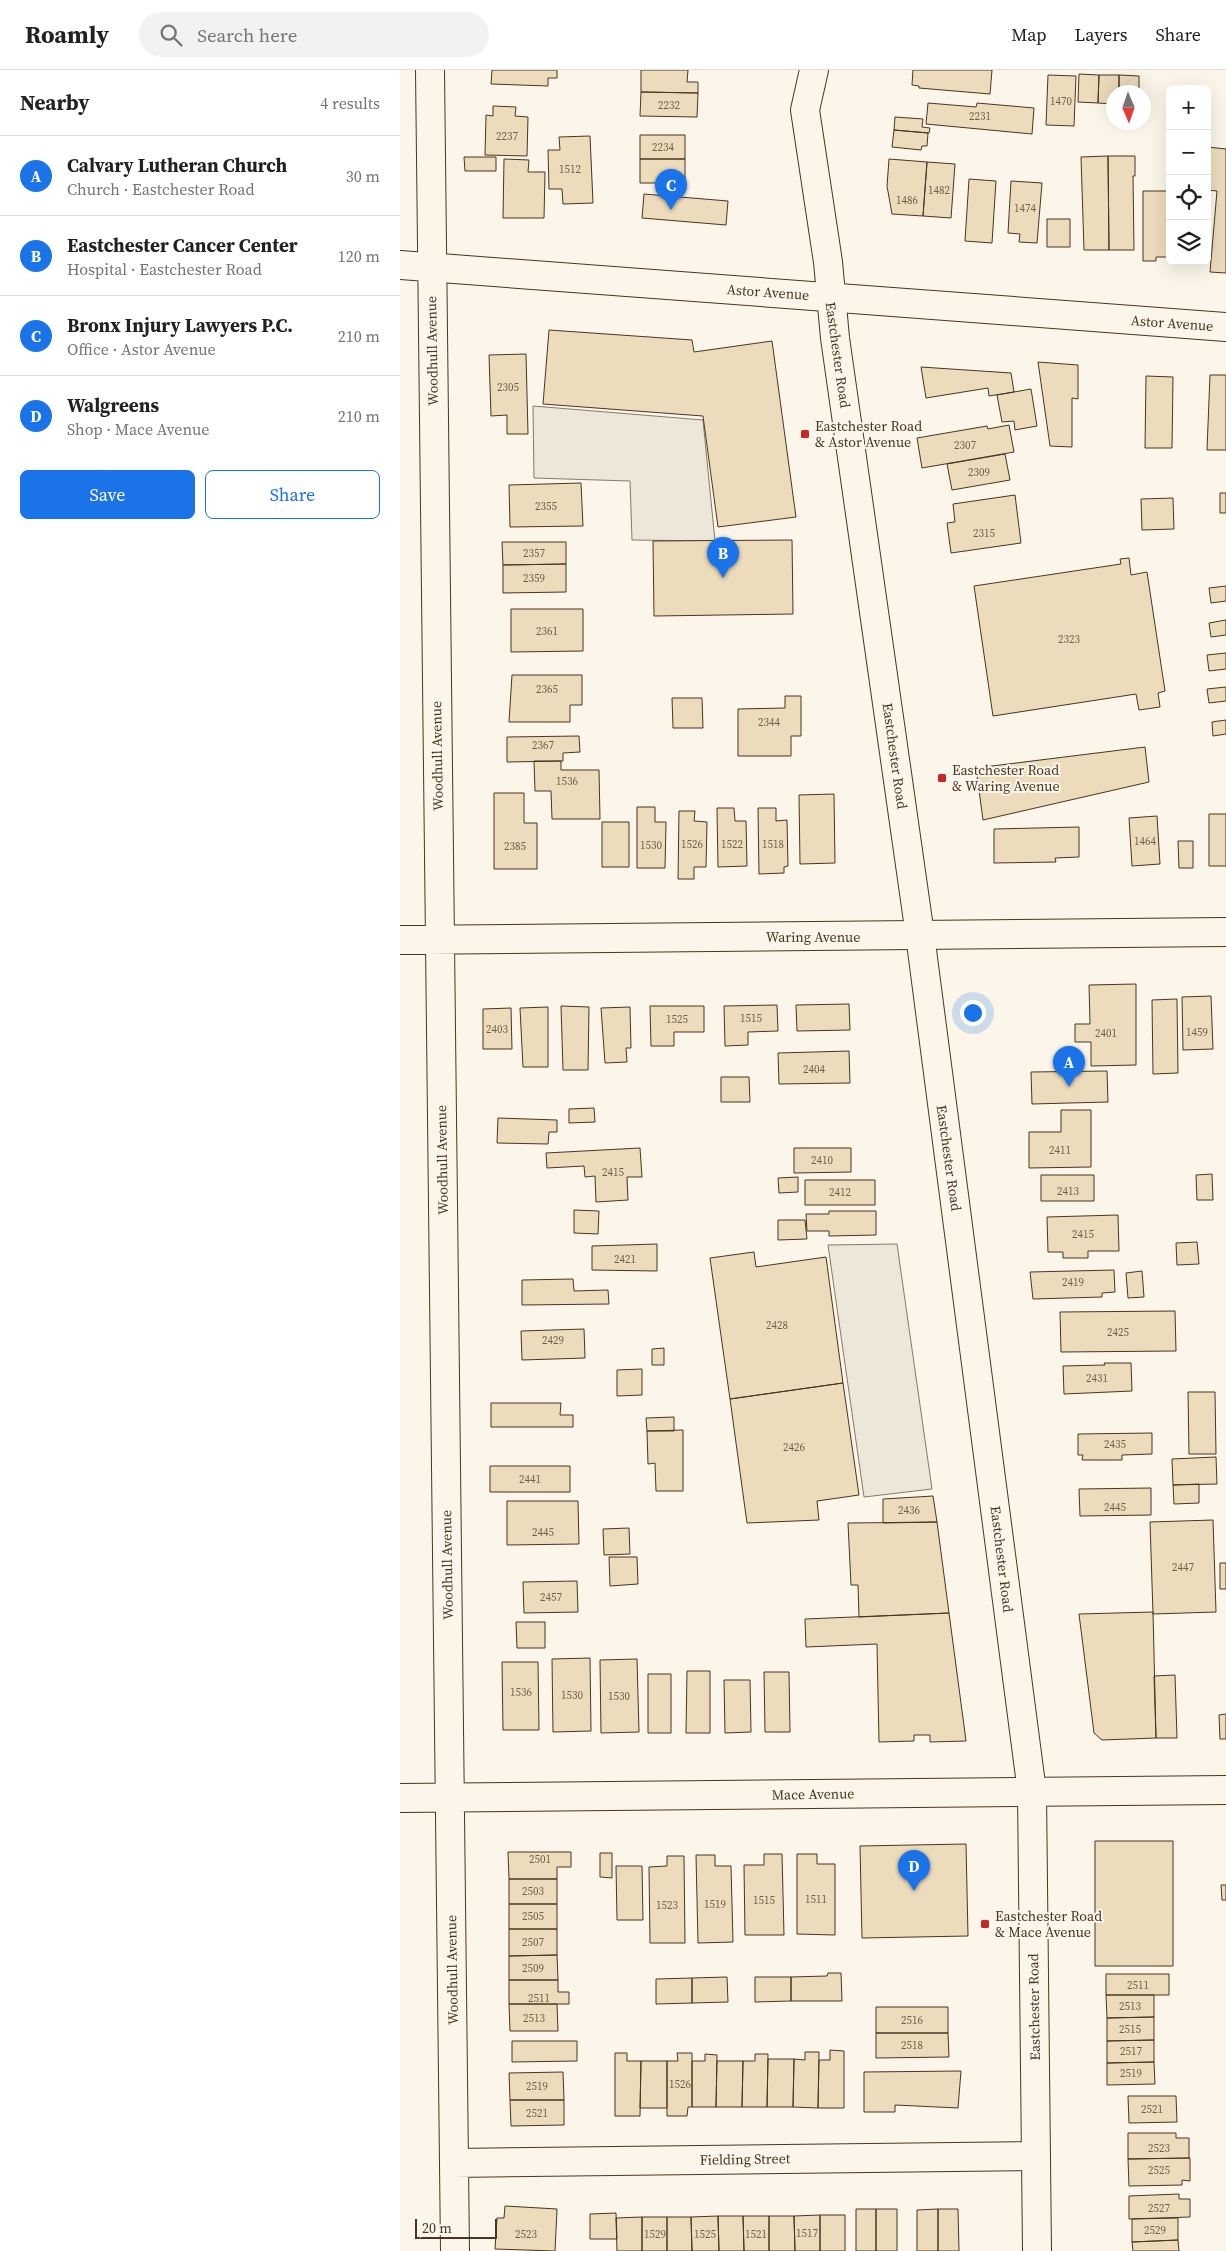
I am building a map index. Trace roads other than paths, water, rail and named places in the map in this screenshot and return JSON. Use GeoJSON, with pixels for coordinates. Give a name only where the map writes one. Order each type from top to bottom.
{"type":"FeatureCollection","features":[{"type":"Feature","properties":{"kind":"street","name":"Woodhull Avenue"},"geometry":{"type":"LineString","coordinates":[[430,70],[454,2251]]}},
{"type":"Feature","properties":{"kind":"street","name":"Eastchester Road"},"geometry":{"type":"LineString","coordinates":[[814,70],[805,110],[828,262],[829,296],[920,935],[1032,1792],[1037,2251]]}},
{"type":"Feature","properties":{"kind":"street","name":"Astor Avenue"},"geometry":{"type":"LineString","coordinates":[[400,265],[1226,327]]}},
{"type":"Feature","properties":{"kind":"street","name":"Waring Avenue"},"geometry":{"type":"LineString","coordinates":[[400,940],[1226,932]]}},
{"type":"Feature","properties":{"kind":"street","name":"Mace Avenue"},"geometry":{"type":"LineString","coordinates":[[400,1798],[1226,1790]]}},
{"type":"Feature","properties":{"kind":"street","name":"Fielding Street"},"geometry":{"type":"LineString","coordinates":[[454,2163],[1036,2156]]}},
{"type":"Feature","properties":{"kind":"place","name":"Bronx Injury Lawyers P.C."},"geometry":{"type":"Point","coordinates":[671,210]}},
{"type":"Feature","properties":{"kind":"place","name":"Eastchester Road & Astor Avenue"},"geometry":{"type":"Point","coordinates":[805,434]}},
{"type":"Feature","properties":{"kind":"place","name":"Eastchester Cancer Center"},"geometry":{"type":"Point","coordinates":[723,578]}},
{"type":"Feature","properties":{"kind":"place","name":"Eastchester Road & Waring Avenue"},"geometry":{"type":"Point","coordinates":[942,778]}},
{"type":"Feature","properties":{"kind":"place","name":"Calvary Lutheran Church"},"geometry":{"type":"Point","coordinates":[1069,1087]}},
{"type":"Feature","properties":{"kind":"place","name":"Walgreens"},"geometry":{"type":"Point","coordinates":[914,1891]}},
{"type":"Feature","properties":{"kind":"place","name":"Eastchester Road & Mace Avenue"},"geometry":{"type":"Point","coordinates":[985,1924]}}]}
